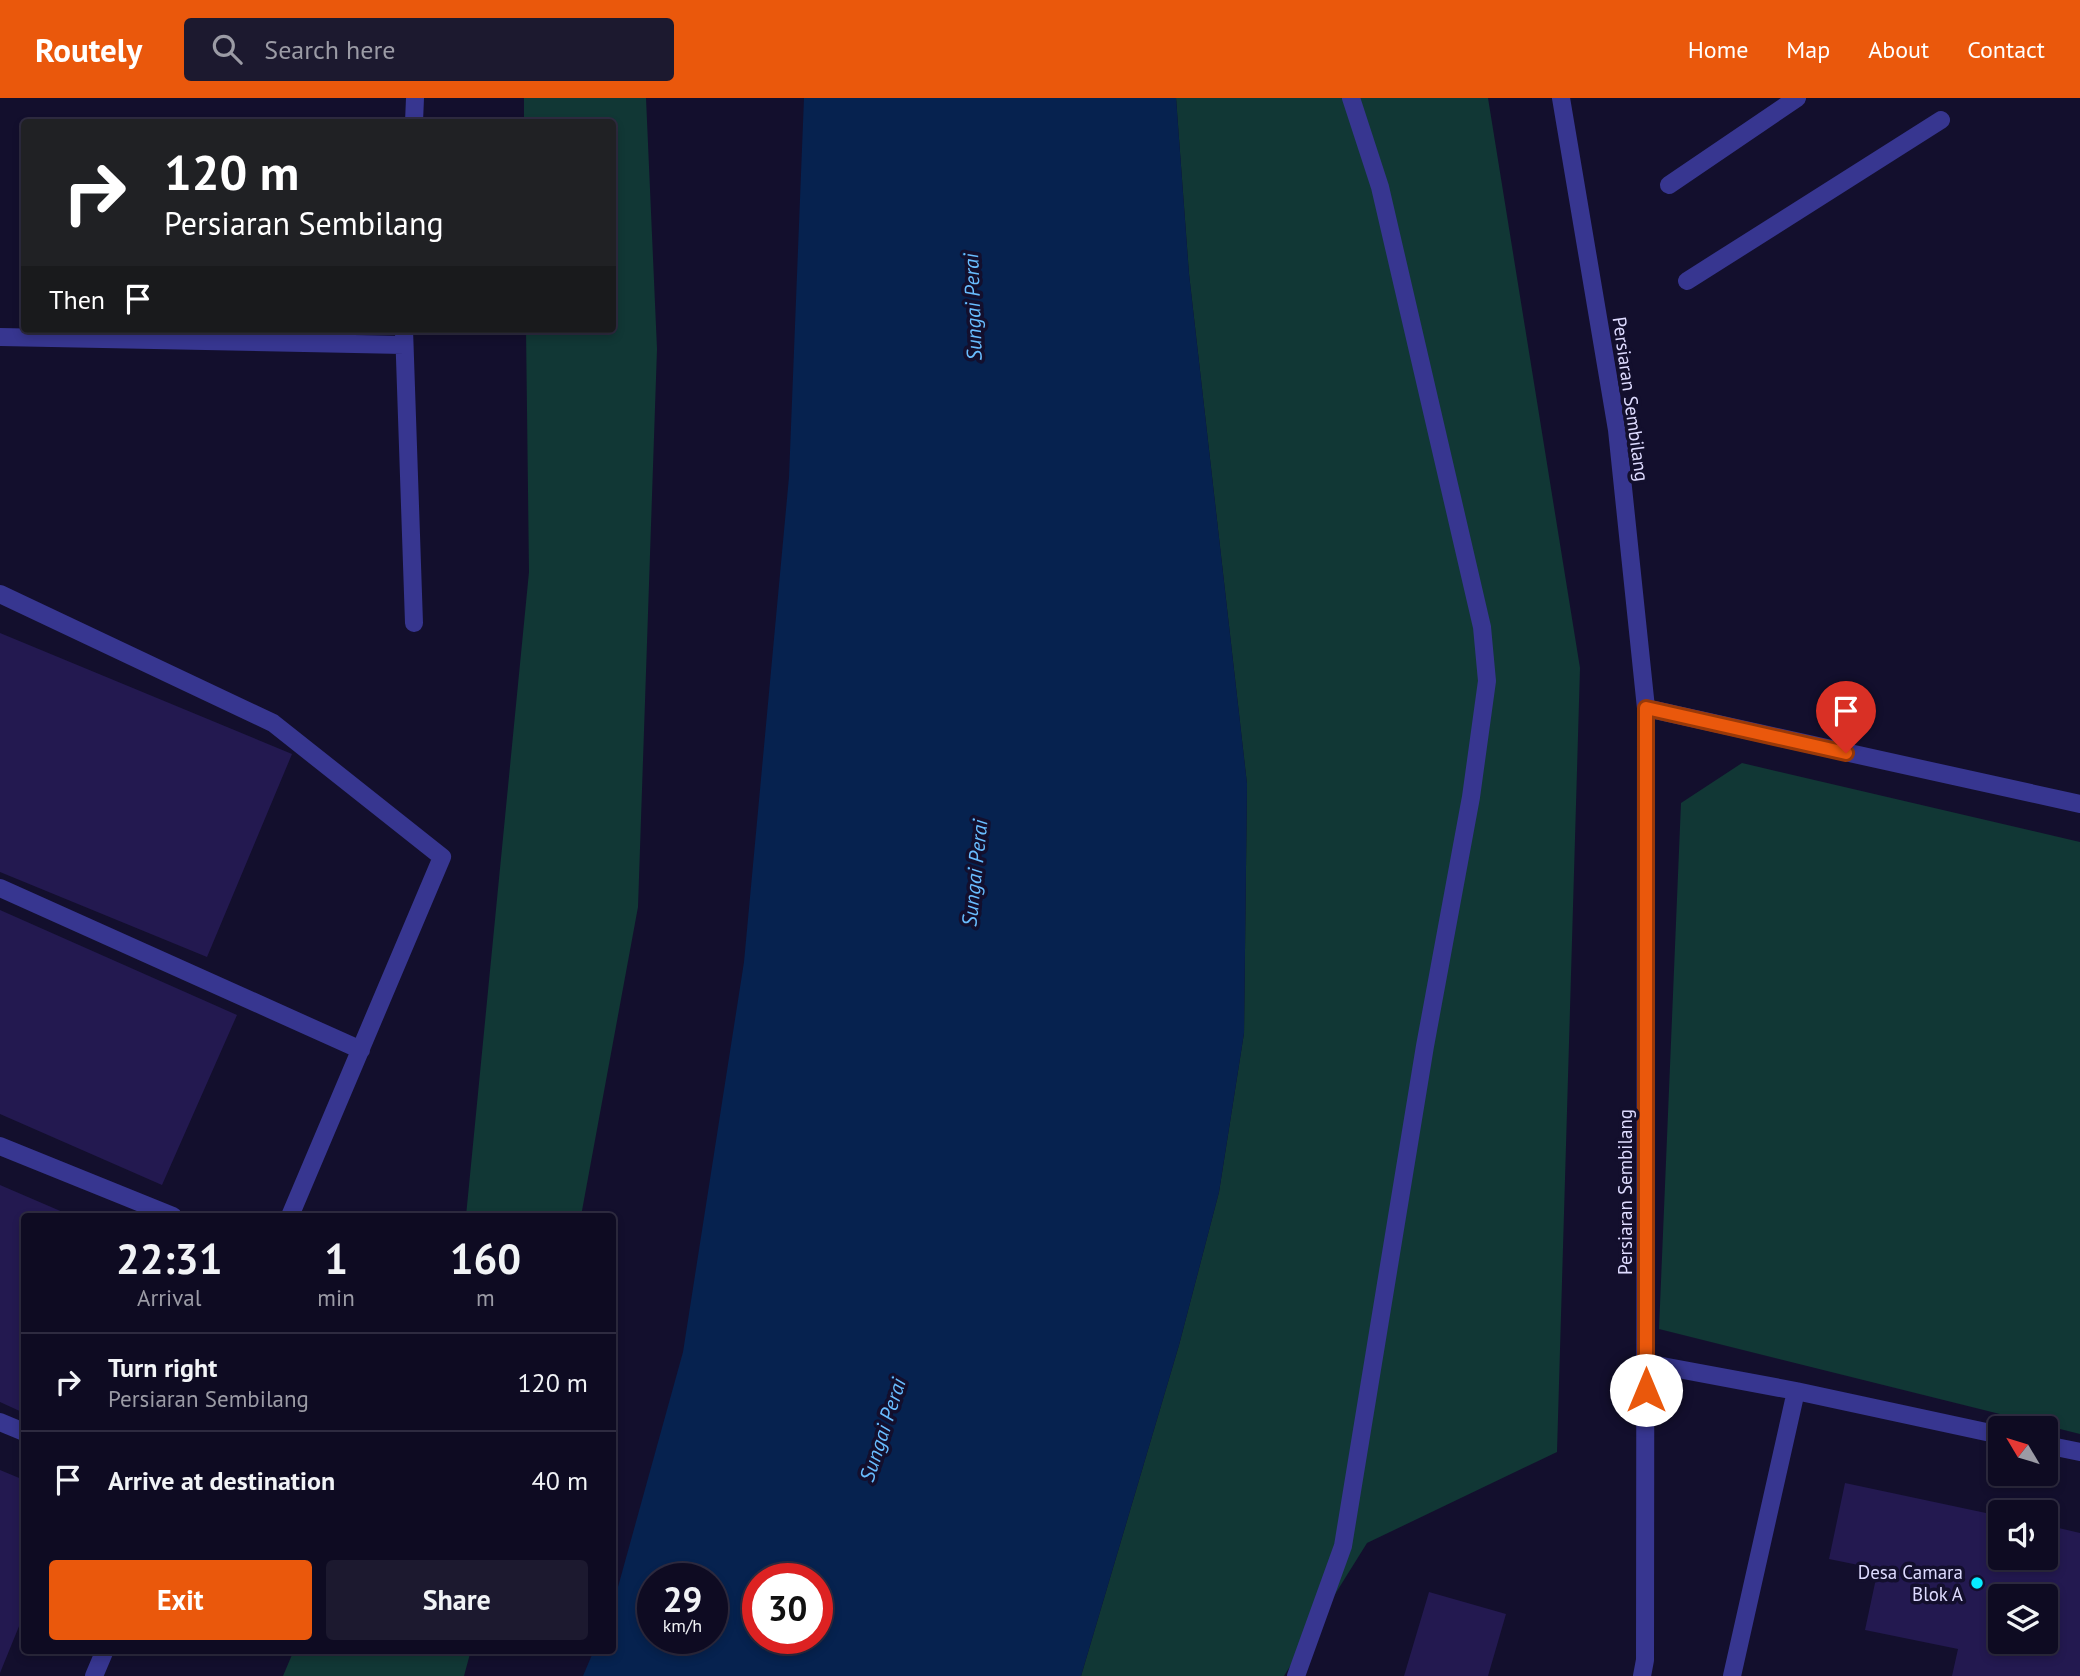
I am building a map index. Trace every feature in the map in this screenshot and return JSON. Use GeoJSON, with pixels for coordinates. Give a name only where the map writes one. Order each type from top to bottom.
{"type":"FeatureCollection","features":[{"type":"Feature","properties":{"kind":"street"},"geometry":{"type":"LineString","coordinates":[[414,119],[415,98]]}},
{"type":"Feature","properties":{"kind":"street"},"geometry":{"type":"LineString","coordinates":[[1296,1676],[1343,1546],[1428,1033],[1471,797],[1487,681],[1482,627],[1380,187],[1351,98]]}},
{"type":"Feature","properties":{"kind":"street","name":"Persiaran Sembilang"},"geometry":{"type":"LineString","coordinates":[[1561,98],[1617,430],[1646,708],[1646,1660],[1642,1676]]}},
{"type":"Feature","properties":{"kind":"street"},"geometry":{"type":"LineString","coordinates":[[1669,185],[1797,98]]}},
{"type":"Feature","properties":{"kind":"street"},"geometry":{"type":"LineString","coordinates":[[1687,281],[1941,120]]}},
{"type":"Feature","properties":{"kind":"street"},"geometry":{"type":"LineString","coordinates":[[0,337],[404,337],[414,623]]}},
{"type":"Feature","properties":{"kind":"street"},"geometry":{"type":"LineString","coordinates":[[0,594],[273,723],[442,857],[290,1213]]}},
{"type":"Feature","properties":{"kind":"street"},"geometry":{"type":"LineString","coordinates":[[1646,708],[2080,804]]}},
{"type":"Feature","properties":{"kind":"street"},"geometry":{"type":"LineString","coordinates":[[0,888],[361,1050]]}},
{"type":"Feature","properties":{"kind":"street"},"geometry":{"type":"LineString","coordinates":[[0,1146],[166,1213]]}},
{"type":"Feature","properties":{"kind":"street"},"geometry":{"type":"LineString","coordinates":[[1646,1363],[1796,1391],[1988,1432]]}},
{"type":"Feature","properties":{"kind":"street"},"geometry":{"type":"LineString","coordinates":[[1731,1676],[1796,1391]]}},
{"type":"Feature","properties":{"kind":"street"},"geometry":{"type":"LineString","coordinates":[[0,1422],[21,1431]]}},
{"type":"Feature","properties":{"kind":"street"},"geometry":{"type":"LineString","coordinates":[[2058,1447],[2080,1452]]}},
{"type":"Feature","properties":{"kind":"street"},"geometry":{"type":"LineString","coordinates":[[94,1676],[103,1654]]}},
{"type":"Feature","properties":{"kind":"green space"},"geometry":{"type":"Polygon","coordinates":[[[524,98],[646,98],[657,349],[638,907],[582,1213],[466,1213],[529,572],[526,333],[616,333],[616,119],[524,119],[524,98]]]}},
{"type":"Feature","properties":{"kind":"green space"},"geometry":{"type":"Polygon","coordinates":[[[1176,98],[1488,98],[1580,668],[1557,1452],[1367,1543],[1284,1676],[1081,1676],[1179,1345],[1219,1192],[1244,1033],[1247,784],[1189,274],[1176,98]]]}},
{"type":"Feature","properties":{"kind":"green space"},"geometry":{"type":"Polygon","coordinates":[[[1742,763],[2080,842],[2080,1434],[2058,1429],[2058,1416],[2008,1416],[1659,1329],[1681,803],[1742,763]]]}},
{"type":"Feature","properties":{"kind":"green space"},"geometry":{"type":"Polygon","coordinates":[[[292,1654],[470,1654],[464,1676],[283,1676],[292,1654]]]}},
{"type":"Feature","properties":{"kind":"water","name":"Sungai Perai"},"geometry":{"type":"Polygon","coordinates":[[[804,98],[1176,98],[1189,274],[1247,784],[1244,1033],[1219,1192],[1179,1345],[1081,1676],[583,1676],[592,1654],[616,1654],[616,1594],[683,1352],[744,962],[789,477],[804,98]]]}},
{"type":"Feature","properties":{"kind":"building"},"geometry":{"type":"Polygon","coordinates":[[[0,633],[292,754],[207,957],[0,872],[0,633]]]}},
{"type":"Feature","properties":{"kind":"building"},"geometry":{"type":"Polygon","coordinates":[[[0,910],[237,1015],[162,1185],[0,1114],[0,910]]]}},
{"type":"Feature","properties":{"kind":"building"},"geometry":{"type":"Polygon","coordinates":[[[0,1185],[65,1213],[21,1213],[21,1412],[0,1402],[0,1185]]]}},
{"type":"Feature","properties":{"kind":"building"},"geometry":{"type":"Polygon","coordinates":[[[0,1470],[21,1479],[21,1621],[0,1673],[0,1470]]]}},
{"type":"Feature","properties":{"kind":"building","name":"Desa Camara Blok A"},"geometry":{"type":"Polygon","coordinates":[[[1845,1483],[1988,1513],[1988,1570],[2058,1570],[2058,1528],[2080,1533],[2080,1676],[1952,1676],[1958,1649],[1865,1630],[1878,1569],[1829,1559],[1845,1483]]]}},
{"type":"Feature","properties":{"kind":"building"},"geometry":{"type":"Polygon","coordinates":[[[1429,1592],[1506,1614],[1488,1676],[1404,1676],[1429,1592]]]}},
{"type":"Feature","properties":{"kind":"place","name":"Desa Camara Blok A"},"geometry":{"type":"Point","coordinates":[1977,1583]}},
{"type":"Feature","properties":{"kind":"route"},"geometry":{"type":"LineString","coordinates":[[1646,1390],[1646,708],[1846,753]]}}]}
